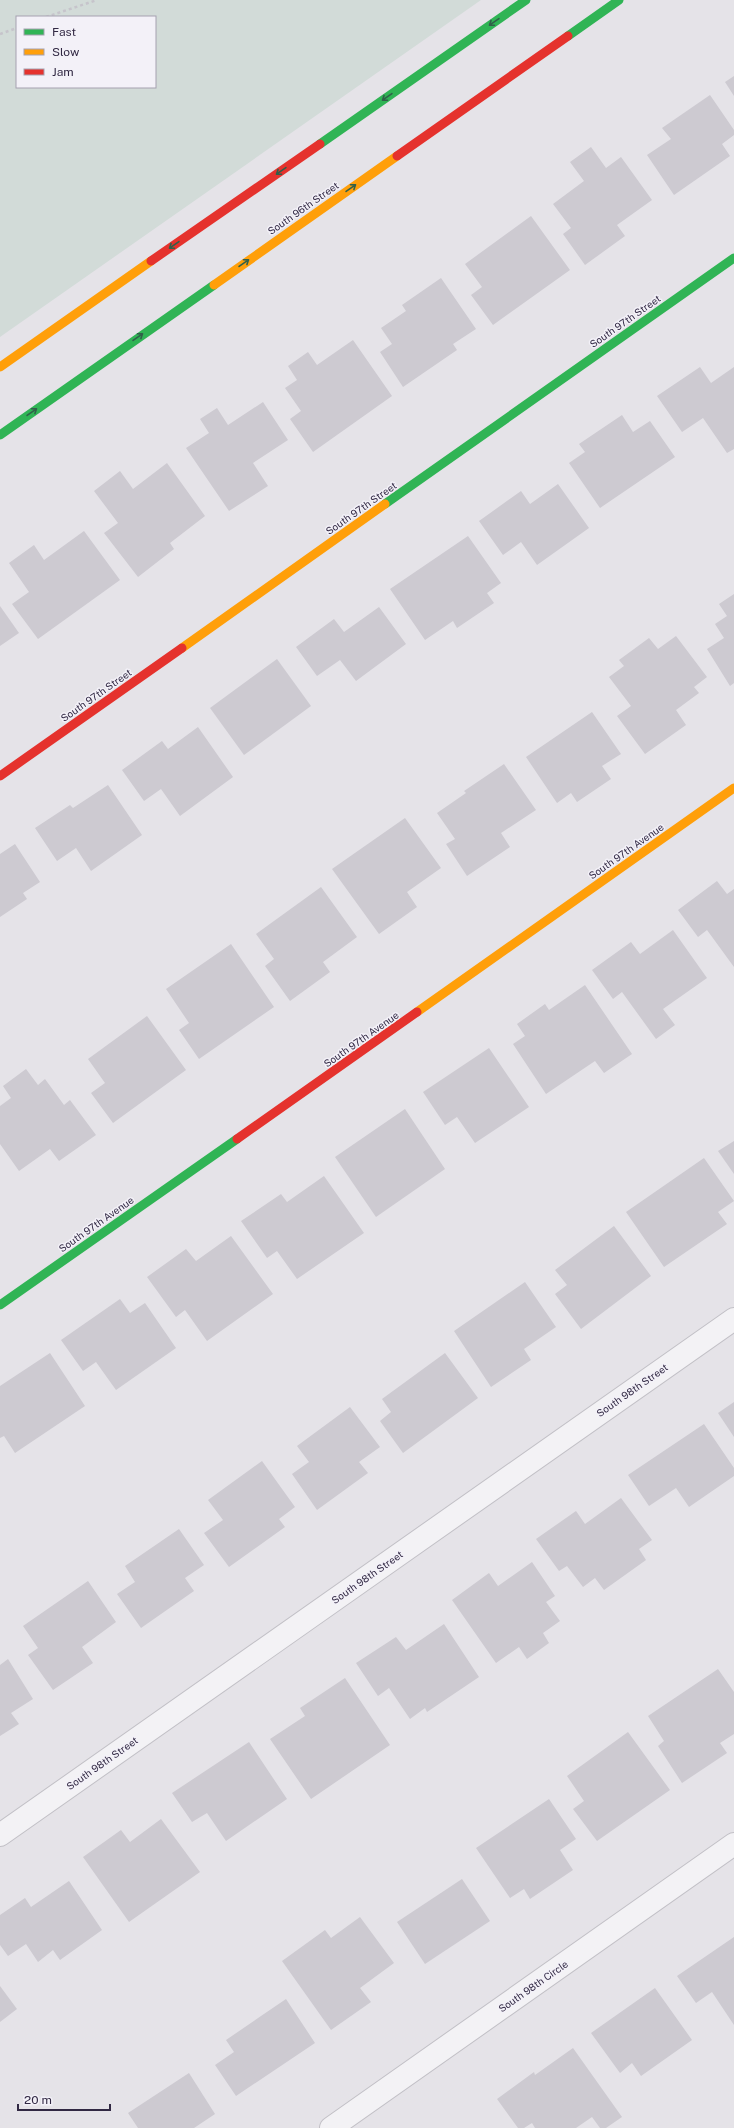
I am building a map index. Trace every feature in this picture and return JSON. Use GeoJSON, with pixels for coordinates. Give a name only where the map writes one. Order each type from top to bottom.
{"type":"FeatureCollection","features":[{"type":"Feature","properties":{"kind":"street"},"geometry":{"type":"LineString","coordinates":[[0,366],[526,0]]}},
{"type":"Feature","properties":{"kind":"street","name":"South 96th Street"},"geometry":{"type":"LineString","coordinates":[[0,435],[619,0]]}},
{"type":"Feature","properties":{"kind":"street","name":"South 97th Street"},"geometry":{"type":"LineString","coordinates":[[0,776],[734,258]]}},
{"type":"Feature","properties":{"kind":"street","name":"South 97th Avenue"},"geometry":{"type":"LineString","coordinates":[[0,1305],[328,1076],[734,788]]}},
{"type":"Feature","properties":{"kind":"street","name":"South 98th Street"},"geometry":{"type":"LineString","coordinates":[[0,1835],[734,1319]]}},
{"type":"Feature","properties":{"kind":"street","name":"South 98th Circle"},"geometry":{"type":"LineString","coordinates":[[331,2128],[734,1844]]}},
{"type":"Feature","properties":{"kind":"path"},"geometry":{"type":"LineString","coordinates":[[49,16],[97,0]]}},
{"type":"Feature","properties":{"kind":"path"},"geometry":{"type":"LineString","coordinates":[[0,34],[16,28]]}},
{"type":"Feature","properties":{"kind":"shaded area"},"geometry":{"type":"Polygon","coordinates":[[[0,0],[481,0],[0,337],[0,0]]]}},
{"type":"Feature","properties":{"kind":"building"},"geometry":{"type":"Polygon","coordinates":[[[734,76],[734,96],[725,82],[734,76]]]}},
{"type":"Feature","properties":{"kind":"building"},"geometry":{"type":"Polygon","coordinates":[[[710,95],[734,130],[734,135],[722,144],[730,156],[674,195],[647,155],[671,139],[662,128],[710,95]]]}},
{"type":"Feature","properties":{"kind":"building"},"geometry":{"type":"Polygon","coordinates":[[[591,147],[606,168],[621,157],[652,200],[617,225],[625,236],[585,265],[563,234],[571,228],[553,204],[584,181],[570,162],[591,147]]]}},
{"type":"Feature","properties":{"kind":"building"},"geometry":{"type":"Polygon","coordinates":[[[531,216],[570,270],[493,325],[471,295],[482,287],[465,264],[531,216]]]}},
{"type":"Feature","properties":{"kind":"building"},"geometry":{"type":"Polygon","coordinates":[[[441,278],[476,329],[453,344],[457,350],[403,387],[380,352],[392,344],[381,328],[406,311],[402,305],[441,278]]]}},
{"type":"Feature","properties":{"kind":"building"},"geometry":{"type":"Polygon","coordinates":[[[353,340],[392,396],[313,452],[290,419],[301,411],[285,388],[297,380],[288,366],[308,352],[317,365],[353,340]]]}},
{"type":"Feature","properties":{"kind":"building"},"geometry":{"type":"Polygon","coordinates":[[[700,367],[711,383],[734,367],[734,449],[727,453],[703,418],[682,432],[657,396],[700,367]]]}},
{"type":"Feature","properties":{"kind":"building"},"geometry":{"type":"Polygon","coordinates":[[[263,402],[288,440],[253,463],[268,486],[229,511],[186,448],[209,433],[200,419],[217,408],[228,425],[263,402]]]}},
{"type":"Feature","properties":{"kind":"building"},"geometry":{"type":"Polygon","coordinates":[[[622,415],[633,432],[650,421],[675,457],[600,508],[569,463],[585,452],[579,444],[622,415]]]}},
{"type":"Feature","properties":{"kind":"building"},"geometry":{"type":"Polygon","coordinates":[[[167,463],[205,516],[170,543],[174,549],[138,577],[104,533],[118,523],[94,491],[120,471],[133,489],[167,463]]]}},
{"type":"Feature","properties":{"kind":"building"},"geometry":{"type":"Polygon","coordinates":[[[558,484],[589,528],[537,565],[521,542],[503,555],[479,521],[521,491],[530,504],[558,484]]]}},
{"type":"Feature","properties":{"kind":"building"},"geometry":{"type":"Polygon","coordinates":[[[84,531],[120,580],[38,639],[12,604],[29,592],[9,563],[34,545],[44,560],[84,531]]]}},
{"type":"Feature","properties":{"kind":"building"},"geometry":{"type":"Polygon","coordinates":[[[468,536],[501,583],[487,593],[494,603],[457,628],[453,621],[425,640],[390,589],[468,536]]]}},
{"type":"Feature","properties":{"kind":"building"},"geometry":{"type":"Polygon","coordinates":[[[734,594],[734,683],[730,686],[707,649],[724,638],[715,624],[727,616],[719,604],[734,594]]]}},
{"type":"Feature","properties":{"kind":"building"},"geometry":{"type":"Polygon","coordinates":[[[0,606],[19,633],[0,646],[0,606]]]}},
{"type":"Feature","properties":{"kind":"building"},"geometry":{"type":"Polygon","coordinates":[[[379,607],[406,644],[356,681],[340,660],[317,676],[296,647],[334,619],[344,632],[379,607]]]}},
{"type":"Feature","properties":{"kind":"building"},"geometry":{"type":"Polygon","coordinates":[[[676,636],[707,677],[694,687],[699,693],[676,710],[686,725],[645,754],[617,716],[631,706],[609,677],[624,666],[619,660],[649,638],[658,649],[676,636]]]}},
{"type":"Feature","properties":{"kind":"building"},"geometry":{"type":"Polygon","coordinates":[[[277,659],[311,706],[244,755],[210,708],[277,659]]]}},
{"type":"Feature","properties":{"kind":"building"},"geometry":{"type":"Polygon","coordinates":[[[592,712],[621,754],[602,766],[611,779],[577,802],[571,793],[557,803],[526,757],[592,712]]]}},
{"type":"Feature","properties":{"kind":"building"},"geometry":{"type":"Polygon","coordinates":[[[198,727],[233,777],[180,816],[161,789],[144,801],[122,770],[162,741],[168,749],[198,727]]]}},
{"type":"Feature","properties":{"kind":"building"},"geometry":{"type":"Polygon","coordinates":[[[504,764],[536,810],[501,833],[510,847],[467,876],[446,844],[455,839],[437,813],[466,793],[464,791],[504,764]]]}},
{"type":"Feature","properties":{"kind":"building"},"geometry":{"type":"Polygon","coordinates":[[[108,785],[142,835],[91,871],[76,848],[57,861],[35,828],[70,805],[73,808],[108,785]]]}},
{"type":"Feature","properties":{"kind":"building"},"geometry":{"type":"Polygon","coordinates":[[[405,818],[441,868],[407,892],[417,907],[379,934],[332,869],[405,818]]]}},
{"type":"Feature","properties":{"kind":"building"},"geometry":{"type":"Polygon","coordinates":[[[15,844],[40,882],[23,893],[27,899],[0,917],[0,854],[15,844]]]}},
{"type":"Feature","properties":{"kind":"building"},"geometry":{"type":"Polygon","coordinates":[[[717,881],[727,894],[734,889],[734,967],[707,930],[698,937],[678,910],[717,881]]]}},
{"type":"Feature","properties":{"kind":"building"},"geometry":{"type":"Polygon","coordinates":[[[321,887],[357,937],[323,962],[330,972],[290,1001],[265,966],[274,959],[256,934],[321,887]]]}},
{"type":"Feature","properties":{"kind":"building"},"geometry":{"type":"Polygon","coordinates":[[[673,930],[707,978],[663,1009],[675,1025],[656,1039],[622,992],[613,999],[592,970],[631,942],[640,954],[673,930]]]}},
{"type":"Feature","properties":{"kind":"building"},"geometry":{"type":"Polygon","coordinates":[[[231,944],[274,1007],[199,1059],[179,1030],[189,1023],[166,989],[231,944]]]}},
{"type":"Feature","properties":{"kind":"building"},"geometry":{"type":"Polygon","coordinates":[[[585,985],[632,1054],[604,1073],[595,1061],[546,1094],[513,1044],[525,1036],[517,1024],[545,1004],[549,1010],[585,985]]]}},
{"type":"Feature","properties":{"kind":"building"},"geometry":{"type":"Polygon","coordinates":[[[147,1016],[186,1070],[113,1123],[91,1093],[105,1083],[88,1059],[147,1016]]]}},
{"type":"Feature","properties":{"kind":"building"},"geometry":{"type":"Polygon","coordinates":[[[489,1048],[529,1107],[475,1143],[457,1117],[445,1125],[423,1092],[489,1048]]]}},
{"type":"Feature","properties":{"kind":"building"},"geometry":{"type":"Polygon","coordinates":[[[26,1069],[38,1085],[45,1079],[64,1105],[70,1100],[96,1135],[59,1161],[50,1149],[19,1171],[0,1144],[0,1106],[11,1098],[3,1086],[26,1069]]]}},
{"type":"Feature","properties":{"kind":"building"},"geometry":{"type":"Polygon","coordinates":[[[405,1109],[445,1169],[376,1217],[335,1157],[405,1109]]]}},
{"type":"Feature","properties":{"kind":"building"},"geometry":{"type":"Polygon","coordinates":[[[734,1141],[734,1174],[718,1151],[734,1141]]]}},
{"type":"Feature","properties":{"kind":"building"},"geometry":{"type":"Polygon","coordinates":[[[704,1158],[734,1201],[718,1212],[727,1224],[664,1267],[626,1212],[704,1158]]]}},
{"type":"Feature","properties":{"kind":"building"},"geometry":{"type":"Polygon","coordinates":[[[324,1176],[364,1233],[297,1279],[277,1251],[267,1258],[241,1221],[281,1194],[287,1202],[324,1176]]]}},
{"type":"Feature","properties":{"kind":"building"},"geometry":{"type":"Polygon","coordinates":[[[614,1226],[651,1276],[581,1329],[555,1294],[567,1285],[555,1270],[614,1226]]]}},
{"type":"Feature","properties":{"kind":"building"},"geometry":{"type":"Polygon","coordinates":[[[231,1236],[273,1294],[207,1341],[185,1310],[176,1317],[147,1277],[186,1249],[196,1261],[231,1236]]]}},
{"type":"Feature","properties":{"kind":"building"},"geometry":{"type":"Polygon","coordinates":[[[525,1282],[556,1327],[524,1349],[531,1360],[491,1387],[454,1331],[525,1282]]]}},
{"type":"Feature","properties":{"kind":"building"},"geometry":{"type":"Polygon","coordinates":[[[120,1299],[130,1313],[145,1303],[176,1348],[116,1390],[96,1362],[83,1371],[61,1340],[120,1299]]]}},
{"type":"Feature","properties":{"kind":"building"},"geometry":{"type":"Polygon","coordinates":[[[50,1353],[85,1406],[15,1453],[4,1436],[0,1438],[0,1386],[50,1353]]]}},
{"type":"Feature","properties":{"kind":"building"},"geometry":{"type":"Polygon","coordinates":[[[445,1353],[478,1398],[403,1453],[380,1421],[391,1412],[382,1399],[445,1353]]]}},
{"type":"Feature","properties":{"kind":"building"},"geometry":{"type":"Polygon","coordinates":[[[734,1402],[734,1437],[718,1413],[734,1402]]]}},
{"type":"Feature","properties":{"kind":"building"},"geometry":{"type":"Polygon","coordinates":[[[350,1407],[380,1447],[359,1462],[368,1473],[317,1510],[292,1474],[309,1462],[297,1446],[350,1407]]]}},
{"type":"Feature","properties":{"kind":"building"},"geometry":{"type":"Polygon","coordinates":[[[704,1424],[734,1468],[734,1476],[689,1507],[676,1488],[649,1506],[628,1475],[704,1424]]]}},
{"type":"Feature","properties":{"kind":"building"},"geometry":{"type":"Polygon","coordinates":[[[262,1461],[295,1507],[279,1519],[285,1527],[229,1567],[204,1533],[223,1520],[208,1500],[262,1461]]]}},
{"type":"Feature","properties":{"kind":"building"},"geometry":{"type":"Polygon","coordinates":[[[621,1498],[652,1540],[639,1549],[646,1560],[604,1590],[595,1578],[583,1587],[567,1566],[559,1571],[536,1539],[576,1511],[585,1524],[621,1498]]]}},
{"type":"Feature","properties":{"kind":"building"},"geometry":{"type":"Polygon","coordinates":[[[179,1529],[204,1565],[185,1578],[194,1591],[141,1628],[117,1594],[135,1582],[125,1566],[179,1529]]]}},
{"type":"Feature","properties":{"kind":"building"},"geometry":{"type":"Polygon","coordinates":[[[532,1562],[555,1596],[546,1602],[560,1621],[543,1633],[549,1643],[527,1659],[519,1647],[496,1663],[452,1600],[489,1573],[498,1586],[532,1562]]]}},
{"type":"Feature","properties":{"kind":"building"},"geometry":{"type":"Polygon","coordinates":[[[88,1581],[116,1622],[82,1647],[93,1663],[53,1690],[28,1655],[38,1648],[23,1626],[88,1581]]]}},
{"type":"Feature","properties":{"kind":"building"},"geometry":{"type":"Polygon","coordinates":[[[444,1624],[479,1677],[427,1712],[425,1708],[410,1719],[389,1688],[378,1696],[356,1663],[396,1637],[406,1650],[444,1624]]]}},
{"type":"Feature","properties":{"kind":"building"},"geometry":{"type":"Polygon","coordinates":[[[8,1659],[33,1699],[11,1713],[19,1724],[0,1736],[0,1665],[8,1659]]]}},
{"type":"Feature","properties":{"kind":"building"},"geometry":{"type":"Polygon","coordinates":[[[718,1669],[734,1692],[734,1734],[720,1743],[727,1753],[682,1783],[658,1746],[664,1741],[648,1716],[718,1669]]]}},
{"type":"Feature","properties":{"kind":"building"},"geometry":{"type":"Polygon","coordinates":[[[345,1678],[390,1745],[311,1799],[270,1739],[305,1716],[300,1708],[345,1678]]]}},
{"type":"Feature","properties":{"kind":"building"},"geometry":{"type":"Polygon","coordinates":[[[628,1732],[670,1790],[597,1841],[573,1809],[584,1801],[567,1776],[628,1732]]]}},
{"type":"Feature","properties":{"kind":"building"},"geometry":{"type":"Polygon","coordinates":[[[249,1742],[287,1799],[226,1841],[207,1813],[192,1822],[172,1793],[249,1742]]]}},
{"type":"Feature","properties":{"kind":"building"},"geometry":{"type":"Polygon","coordinates":[[[549,1799],[576,1839],[560,1850],[573,1870],[530,1899],[524,1889],[510,1898],[476,1848],[549,1799]]]}},
{"type":"Feature","properties":{"kind":"building"},"geometry":{"type":"Polygon","coordinates":[[[161,1819],[200,1872],[129,1922],[83,1857],[121,1830],[130,1842],[161,1819]]]}},
{"type":"Feature","properties":{"kind":"building"},"geometry":{"type":"Polygon","coordinates":[[[462,1879],[490,1921],[425,1964],[397,1922],[462,1879]]]}},
{"type":"Feature","properties":{"kind":"building"},"geometry":{"type":"Polygon","coordinates":[[[69,1881],[102,1930],[60,1960],[53,1950],[38,1962],[26,1944],[8,1956],[0,1945],[0,1915],[25,1898],[31,1907],[69,1881]]]}},
{"type":"Feature","properties":{"kind":"building"},"geometry":{"type":"Polygon","coordinates":[[[360,1917],[394,1963],[360,1988],[371,2002],[331,2030],[282,1961],[325,1930],[331,1938],[360,1917]]]}},
{"type":"Feature","properties":{"kind":"building"},"geometry":{"type":"Polygon","coordinates":[[[734,1937],[734,2025],[712,1992],[696,2003],[677,1976],[734,1937]]]}},
{"type":"Feature","properties":{"kind":"building"},"geometry":{"type":"Polygon","coordinates":[[[0,1986],[17,2009],[0,2022],[0,1986]]]}},
{"type":"Feature","properties":{"kind":"building"},"geometry":{"type":"Polygon","coordinates":[[[655,1988],[692,2040],[641,2076],[632,2063],[620,2073],[591,2033],[655,1988]]]}},
{"type":"Feature","properties":{"kind":"building"},"geometry":{"type":"Polygon","coordinates":[[[286,1999],[315,2043],[236,2096],[215,2065],[234,2052],[226,2040],[286,1999]]]}},
{"type":"Feature","properties":{"kind":"building"},"geometry":{"type":"Polygon","coordinates":[[[573,2048],[622,2117],[606,2128],[600,2128],[592,2117],[576,2128],[535,2128],[532,2123],[524,2128],[518,2128],[497,2099],[534,2072],[535,2075],[573,2048]]]}},
{"type":"Feature","properties":{"kind":"building"},"geometry":{"type":"Polygon","coordinates":[[[189,2073],[215,2114],[194,2128],[138,2128],[128,2113],[189,2073]]]}},
{"type":"Feature","properties":{"kind":"traffic: fast"},"geometry":{"type":"LineString","coordinates":[[320,144],[526,0]]}},
{"type":"Feature","properties":{"kind":"traffic: fast"},"geometry":{"type":"LineString","coordinates":[[568,36],[619,0]]}},
{"type":"Feature","properties":{"kind":"traffic: fast"},"geometry":{"type":"LineString","coordinates":[[385,504],[734,258]]}},
{"type":"Feature","properties":{"kind":"traffic: fast"},"geometry":{"type":"LineString","coordinates":[[0,435],[214,285]]}},
{"type":"Feature","properties":{"kind":"traffic: fast"},"geometry":{"type":"LineString","coordinates":[[0,1305],[237,1139]]}},
{"type":"Feature","properties":{"kind":"traffic: slow"},"geometry":{"type":"LineString","coordinates":[[214,285],[397,156]]}},
{"type":"Feature","properties":{"kind":"traffic: slow"},"geometry":{"type":"LineString","coordinates":[[0,367],[151,261]]}},
{"type":"Feature","properties":{"kind":"traffic: slow"},"geometry":{"type":"LineString","coordinates":[[182,648],[385,504]]}},
{"type":"Feature","properties":{"kind":"traffic: slow"},"geometry":{"type":"LineString","coordinates":[[417,1012],[734,788]]}},
{"type":"Feature","properties":{"kind":"traffic: jam"},"geometry":{"type":"LineString","coordinates":[[397,156],[568,36]]}},
{"type":"Feature","properties":{"kind":"traffic: jam"},"geometry":{"type":"LineString","coordinates":[[151,261],[320,144]]}},
{"type":"Feature","properties":{"kind":"traffic: jam"},"geometry":{"type":"LineString","coordinates":[[0,776],[182,648]]}},
{"type":"Feature","properties":{"kind":"traffic: jam"},"geometry":{"type":"LineString","coordinates":[[237,1139],[417,1012]]}}]}
